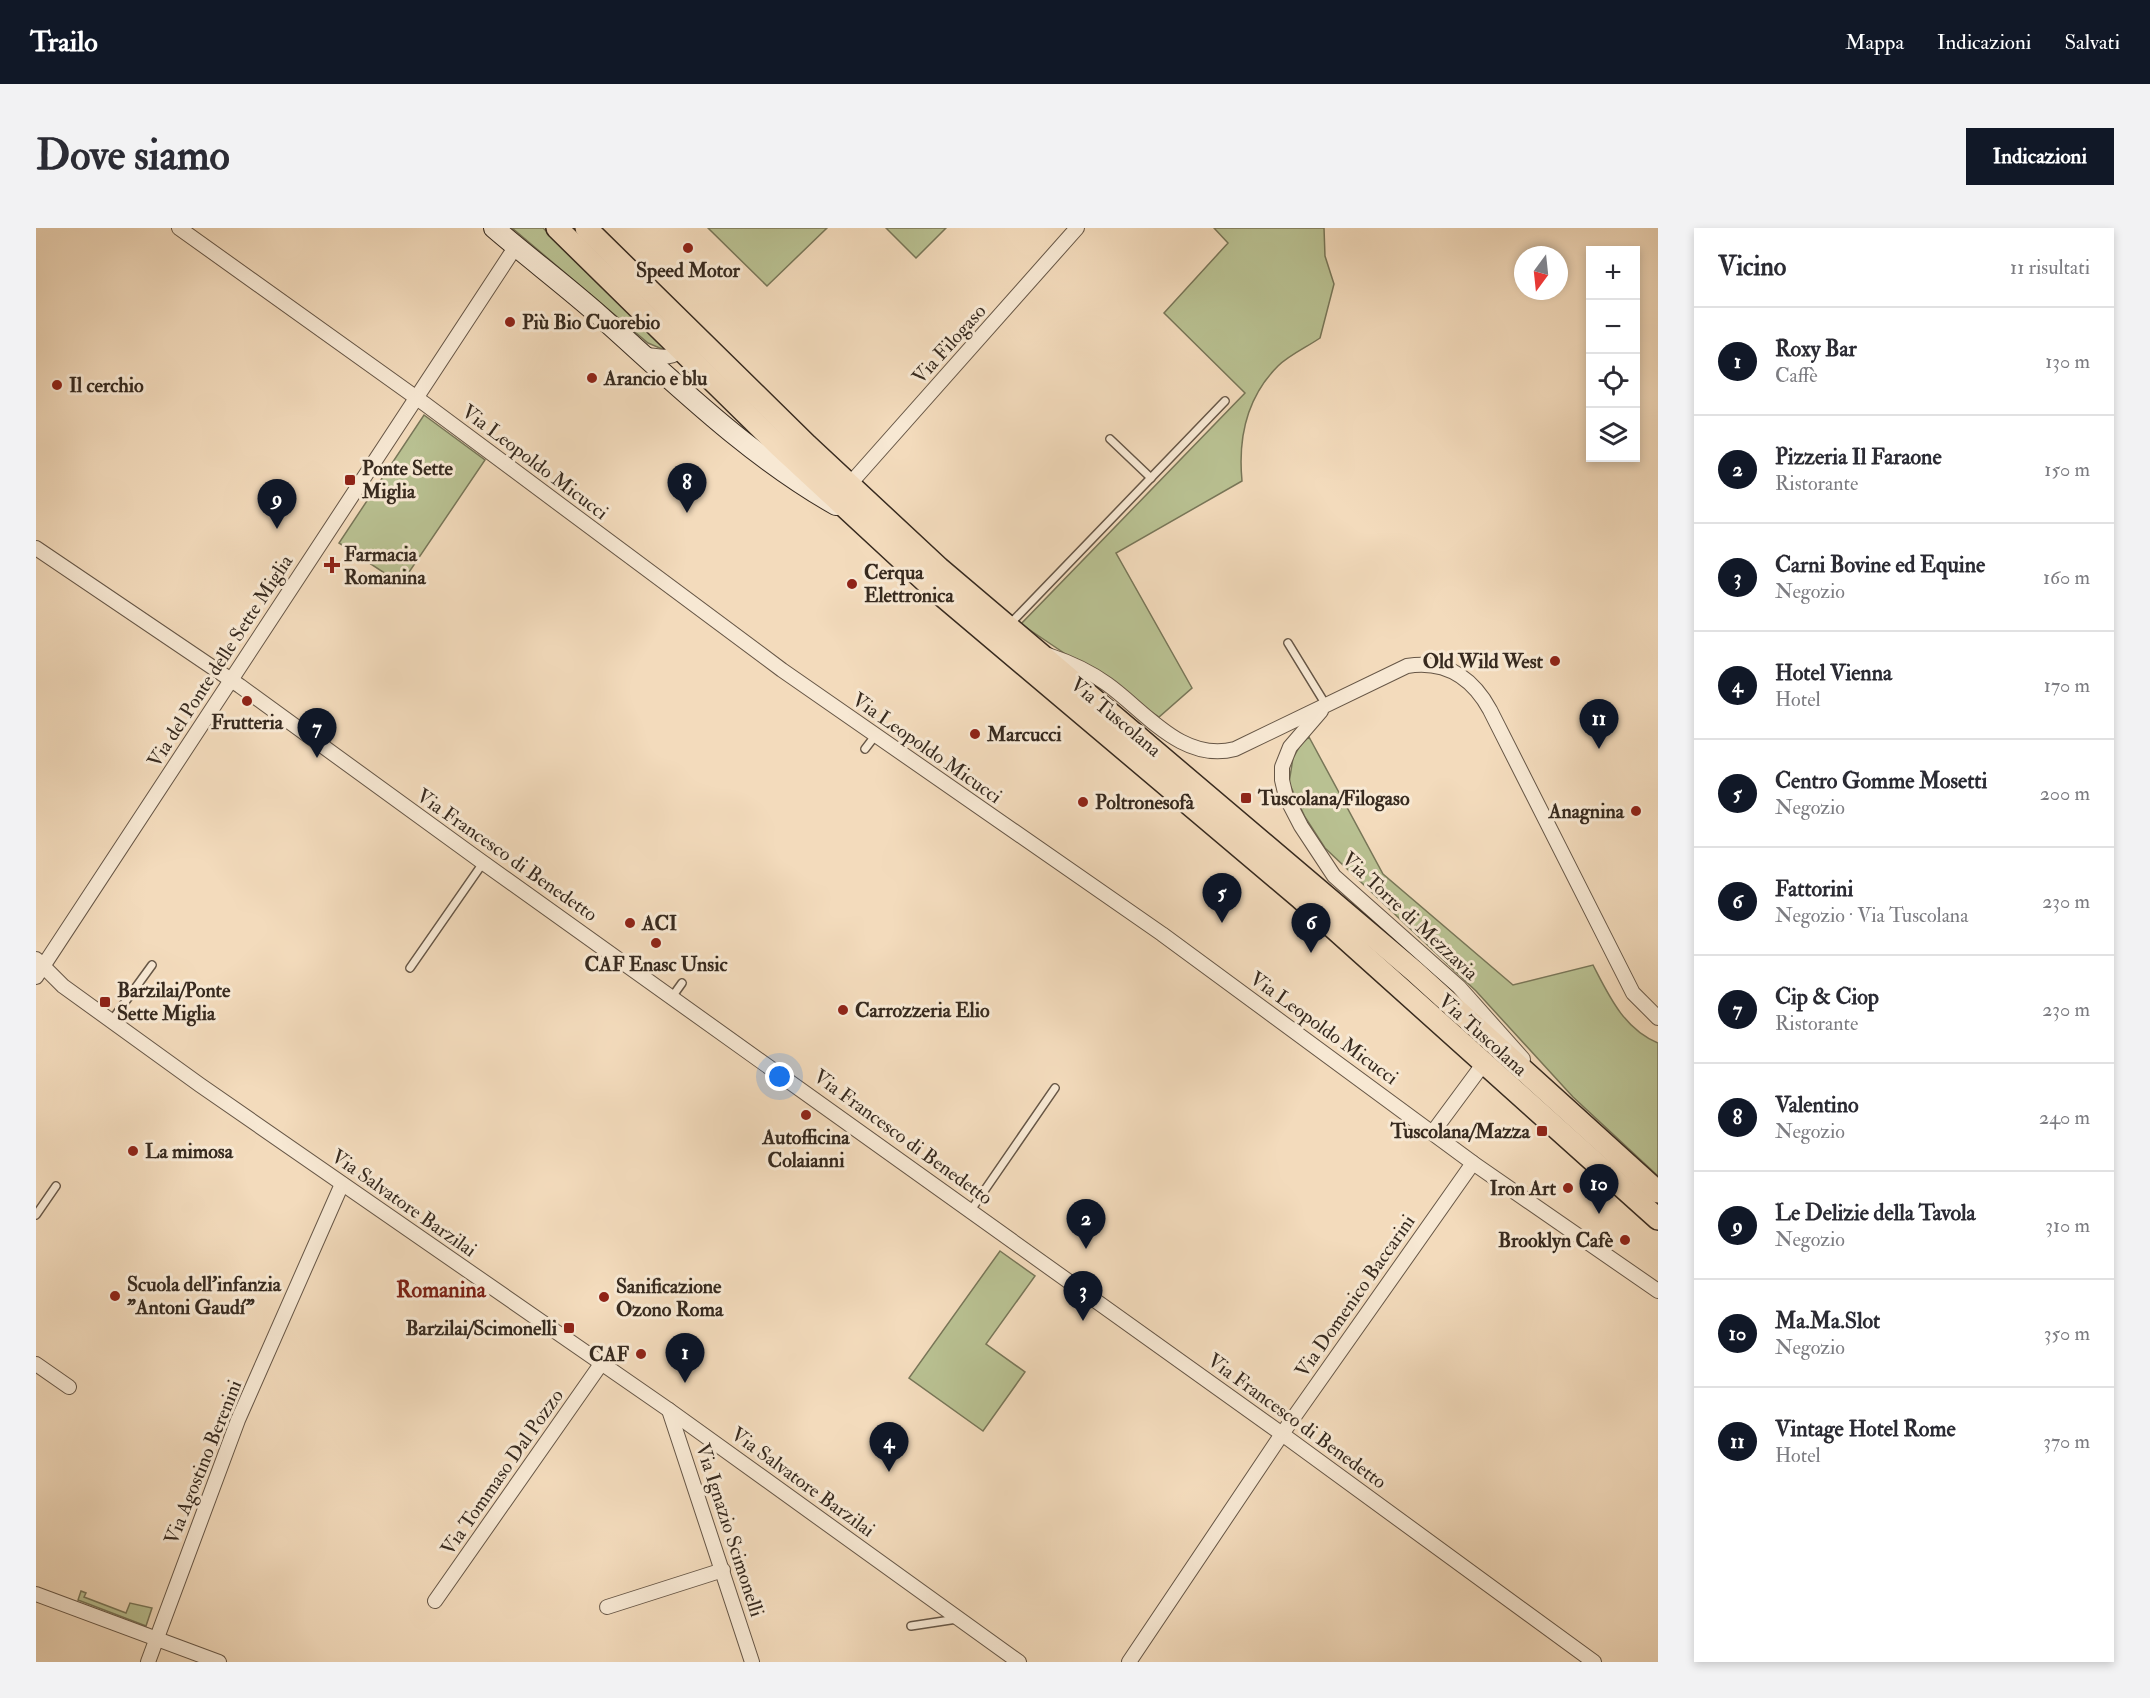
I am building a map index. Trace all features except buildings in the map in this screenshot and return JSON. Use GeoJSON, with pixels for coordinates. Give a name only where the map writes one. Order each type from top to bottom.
{"type":"FeatureCollection","features":[{"type":"Feature","properties":{"kind":"main road","name":"Via Tuscolana"},"geometry":{"type":"LineString","coordinates":[[557,228],[849,512],[1007,652],[1299,897],[1658,1219]]}},
{"type":"Feature","properties":{"kind":"main road","name":"Via Tuscolana"},"geometry":{"type":"LineString","coordinates":[[586,228],[849,485],[1007,627],[1414,971],[1658,1192]]}},
{"type":"Feature","properties":{"kind":"street","name":"Via Leopoldo Micucci"},"geometry":{"type":"LineString","coordinates":[[179,228],[415,398],[772,663],[1162,934],[1473,1163],[1658,1291]]}},
{"type":"Feature","properties":{"kind":"street","name":"Via Tuscolana"},"geometry":{"type":"LineString","coordinates":[[494,228],[599,315],[699,405],[790,477],[849,512]]}},
{"type":"Feature","properties":{"kind":"street","name":"Via Filogaso"},"geometry":{"type":"LineString","coordinates":[[849,485],[1077,228]]}},
{"type":"Feature","properties":{"kind":"street","name":"Via del Ponte delle Sette Miglia"},"geometry":{"type":"LineString","coordinates":[[38,967],[516,246]]}},
{"type":"Feature","properties":{"kind":"street"},"geometry":{"type":"LineString","coordinates":[[641,354],[668,357],[682,350],[686,341],[686,327]]}},
{"type":"Feature","properties":{"kind":"street","name":"Via Francesco di Benedetto"},"geometry":{"type":"LineString","coordinates":[[36,548],[230,680],[971,1210],[1594,1662]]}},
{"type":"Feature","properties":{"kind":"street","name":"Via Torre di Mezzavia"},"geometry":{"type":"LineString","coordinates":[[1035,650],[1093,674],[1170,736],[1205,751],[1235,749],[1407,666],[1438,666],[1470,681],[1494,718],[1633,993],[1658,1018]]}},
{"type":"Feature","properties":{"kind":"street","name":"Via Torre di Mezzavia"},"geometry":{"type":"LineString","coordinates":[[1326,705],[1290,747],[1282,773],[1291,806],[1319,857],[1334,876],[1471,999],[1565,1110]]}},
{"type":"Feature","properties":{"kind":"street","name":"Via Salvatore Barzilai"},"geometry":{"type":"LineString","coordinates":[[38,967],[342,1184],[669,1410],[1019,1662]]}},
{"type":"Feature","properties":{"kind":"street"},"geometry":{"type":"LineString","coordinates":[[1433,1132],[1484,1063]]}},
{"type":"Feature","properties":{"kind":"street","name":"Via Domenico Baccarini"},"geometry":{"type":"LineString","coordinates":[[1129,1662],[1282,1434],[1473,1163]]}},
{"type":"Feature","properties":{"kind":"street","name":"Via Agostino Berenini"},"geometry":{"type":"LineString","coordinates":[[148,1662],[238,1420],[292,1302],[342,1184]]}},
{"type":"Feature","properties":{"kind":"street"},"geometry":{"type":"LineString","coordinates":[[36,1364],[69,1387]]}},
{"type":"Feature","properties":{"kind":"street","name":"Via Tommaso Dal Pozzo"},"geometry":{"type":"LineString","coordinates":[[435,1601],[601,1364]]}},
{"type":"Feature","properties":{"kind":"street","name":"Via Ignazio Scimonelli"},"geometry":{"type":"LineString","coordinates":[[669,1410],[752,1662]]}},
{"type":"Feature","properties":{"kind":"street"},"geometry":{"type":"LineString","coordinates":[[607,1607],[723,1570]]}},
{"type":"Feature","properties":{"kind":"street"},"geometry":{"type":"LineString","coordinates":[[36,1594],[219,1662]]}},
{"type":"Feature","properties":{"kind":"lane"},"geometry":{"type":"LineString","coordinates":[[1007,627],[1225,401]]}},
{"type":"Feature","properties":{"kind":"lane"},"geometry":{"type":"LineString","coordinates":[[1110,439],[1151,478]]}},
{"type":"Feature","properties":{"kind":"lane"},"geometry":{"type":"LineString","coordinates":[[1288,643],[1326,705]]}},
{"type":"Feature","properties":{"kind":"lane"},"geometry":{"type":"LineString","coordinates":[[865,749],[875,736]]}},
{"type":"Feature","properties":{"kind":"lane"},"geometry":{"type":"LineString","coordinates":[[410,968],[483,862]]}},
{"type":"Feature","properties":{"kind":"lane"},"geometry":{"type":"LineString","coordinates":[[112,1020],[152,965]]}},
{"type":"Feature","properties":{"kind":"lane"},"geometry":{"type":"LineString","coordinates":[[672,997],[682,983]]}},
{"type":"Feature","properties":{"kind":"lane"},"geometry":{"type":"LineString","coordinates":[[971,1210],[1055,1088]]}},
{"type":"Feature","properties":{"kind":"lane"},"geometry":{"type":"LineString","coordinates":[[36,1215],[56,1186]]}},
{"type":"Feature","properties":{"kind":"lane"},"geometry":{"type":"LineString","coordinates":[[911,1626],[959,1619]]}},
{"type":"Feature","properties":{"kind":"green space"},"geometry":{"type":"Polygon","coordinates":[[[512,228],[543,228],[668,348],[662,349],[648,343],[512,228]]]}},
{"type":"Feature","properties":{"kind":"green space"},"geometry":{"type":"Polygon","coordinates":[[[708,228],[827,228],[767,286],[708,228]]]}},
{"type":"Feature","properties":{"kind":"green space"},"geometry":{"type":"Polygon","coordinates":[[[886,228],[946,228],[916,258],[886,228]]]}},
{"type":"Feature","properties":{"kind":"green space"},"geometry":{"type":"Polygon","coordinates":[[[1214,228],[1324,228],[1325,256],[1334,284],[1320,338],[1282,362],[1267,378],[1251,405],[1241,450],[1242,481],[1116,553],[1192,688],[1159,717],[1021,624],[1245,393],[1164,313],[1228,243],[1214,228]]]}},
{"type":"Feature","properties":{"kind":"green space"},"geometry":{"type":"Polygon","coordinates":[[[424,415],[485,460],[401,584],[339,543],[424,415]]]}},
{"type":"Feature","properties":{"kind":"green space"},"geometry":{"type":"Polygon","coordinates":[[[1309,737],[1383,874],[1513,985],[1593,965],[1612,1000],[1627,1020],[1646,1037],[1658,1043],[1658,1176],[1573,1097],[1476,991],[1325,848],[1305,817],[1289,783],[1293,758],[1301,744],[1309,737]]]}},
{"type":"Feature","properties":{"kind":"green space"},"geometry":{"type":"Polygon","coordinates":[[[1000,1251],[1035,1276],[986,1344],[1025,1372],[983,1431],[909,1378],[1000,1251]]]}},
{"type":"Feature","properties":{"kind":"green space"},"geometry":{"type":"Polygon","coordinates":[[[81,1591],[86,1593],[84,1597],[126,1613],[130,1603],[152,1608],[146,1626],[78,1600],[81,1591]]]}},
{"type":"Feature","properties":{"kind":"place","name":"Speed Motor"},"geometry":{"type":"Point","coordinates":[688,248]}},
{"type":"Feature","properties":{"kind":"place","name":"Più Bio Cuorebio"},"geometry":{"type":"Point","coordinates":[510,322]}},
{"type":"Feature","properties":{"kind":"place","name":"Arancio e blu"},"geometry":{"type":"Point","coordinates":[592,378]}},
{"type":"Feature","properties":{"kind":"place","name":"Il cerchio"},"geometry":{"type":"Point","coordinates":[57,385]}},
{"type":"Feature","properties":{"kind":"place","name":"Ponte Sette Miglia"},"geometry":{"type":"Point","coordinates":[350,480]}},
{"type":"Feature","properties":{"kind":"place","name":"Valentino"},"geometry":{"type":"Point","coordinates":[687,513]}},
{"type":"Feature","properties":{"kind":"place","name":"Le Delizie della Tavola"},"geometry":{"type":"Point","coordinates":[277,529]}},
{"type":"Feature","properties":{"kind":"place","name":"Farmacia Romanina"},"geometry":{"type":"Point","coordinates":[332,565]}},
{"type":"Feature","properties":{"kind":"place","name":"Cerqua Elettronica"},"geometry":{"type":"Point","coordinates":[852,584]}},
{"type":"Feature","properties":{"kind":"place","name":"Old Wild West"},"geometry":{"type":"Point","coordinates":[1555,661]}},
{"type":"Feature","properties":{"kind":"place","name":"Frutteria"},"geometry":{"type":"Point","coordinates":[247,701]}},
{"type":"Feature","properties":{"kind":"place","name":"Marcucci"},"geometry":{"type":"Point","coordinates":[975,734]}},
{"type":"Feature","properties":{"kind":"place","name":"Vintage Hotel Rome"},"geometry":{"type":"Point","coordinates":[1599,749]}},
{"type":"Feature","properties":{"kind":"place","name":"Cip & Ciop"},"geometry":{"type":"Point","coordinates":[317,758]}},
{"type":"Feature","properties":{"kind":"place","name":"Tuscolana/Filogaso"},"geometry":{"type":"Point","coordinates":[1246,798]}},
{"type":"Feature","properties":{"kind":"place","name":"Poltronesofà"},"geometry":{"type":"Point","coordinates":[1083,802]}},
{"type":"Feature","properties":{"kind":"place","name":"Anagnina"},"geometry":{"type":"Point","coordinates":[1636,811]}},
{"type":"Feature","properties":{"kind":"place","name":"ACI"},"geometry":{"type":"Point","coordinates":[630,923]}},
{"type":"Feature","properties":{"kind":"place","name":"Centro Gomme Mosetti"},"geometry":{"type":"Point","coordinates":[1222,923]}},
{"type":"Feature","properties":{"kind":"place","name":"CAF Enasc Unsic"},"geometry":{"type":"Point","coordinates":[656,943]}},
{"type":"Feature","properties":{"kind":"place","name":"Fattorini"},"geometry":{"type":"Point","coordinates":[1311,953]}},
{"type":"Feature","properties":{"kind":"place","name":"Barzilai/Ponte Sette Miglia"},"geometry":{"type":"Point","coordinates":[105,1002]}},
{"type":"Feature","properties":{"kind":"place","name":"Carrozzeria Elio"},"geometry":{"type":"Point","coordinates":[843,1010]}},
{"type":"Feature","properties":{"kind":"place","name":"Autofficina Colaianni"},"geometry":{"type":"Point","coordinates":[806,1115]}},
{"type":"Feature","properties":{"kind":"place","name":"Tuscolana/Mazza"},"geometry":{"type":"Point","coordinates":[1542,1131]}},
{"type":"Feature","properties":{"kind":"place","name":"La mimosa"},"geometry":{"type":"Point","coordinates":[133,1151]}},
{"type":"Feature","properties":{"kind":"place","name":"Iron Art"},"geometry":{"type":"Point","coordinates":[1568,1188]}},
{"type":"Feature","properties":{"kind":"place","name":"Ma.Ma.Slot"},"geometry":{"type":"Point","coordinates":[1599,1214]}},
{"type":"Feature","properties":{"kind":"place","name":"Brooklyn Cafè"},"geometry":{"type":"Point","coordinates":[1625,1240]}},
{"type":"Feature","properties":{"kind":"place","name":"Pizzeria Il Faraone"},"geometry":{"type":"Point","coordinates":[1086,1249]}},
{"type":"Feature","properties":{"kind":"place","name":"Scuola dell'infanzia \"Antoni Gaudí\""},"geometry":{"type":"Point","coordinates":[115,1296]}},
{"type":"Feature","properties":{"kind":"place","name":"Sanificazione Ozono Roma"},"geometry":{"type":"Point","coordinates":[604,1297]}},
{"type":"Feature","properties":{"kind":"place","name":"Carni Bovine ed Equine"},"geometry":{"type":"Point","coordinates":[1083,1321]}},
{"type":"Feature","properties":{"kind":"place","name":"Barzilai/Scimonelli"},"geometry":{"type":"Point","coordinates":[569,1328]}},
{"type":"Feature","properties":{"kind":"place","name":"CAF"},"geometry":{"type":"Point","coordinates":[641,1354]}},
{"type":"Feature","properties":{"kind":"place","name":"Roxy Bar"},"geometry":{"type":"Point","coordinates":[685,1383]}},
{"type":"Feature","properties":{"kind":"place","name":"Hotel Vienna"},"geometry":{"type":"Point","coordinates":[889,1472]}},
{"type":"Feature","properties":{"kind":"district","name":"Romanina"},"geometry":{"type":"Point","coordinates":[441,1290]}}]}
